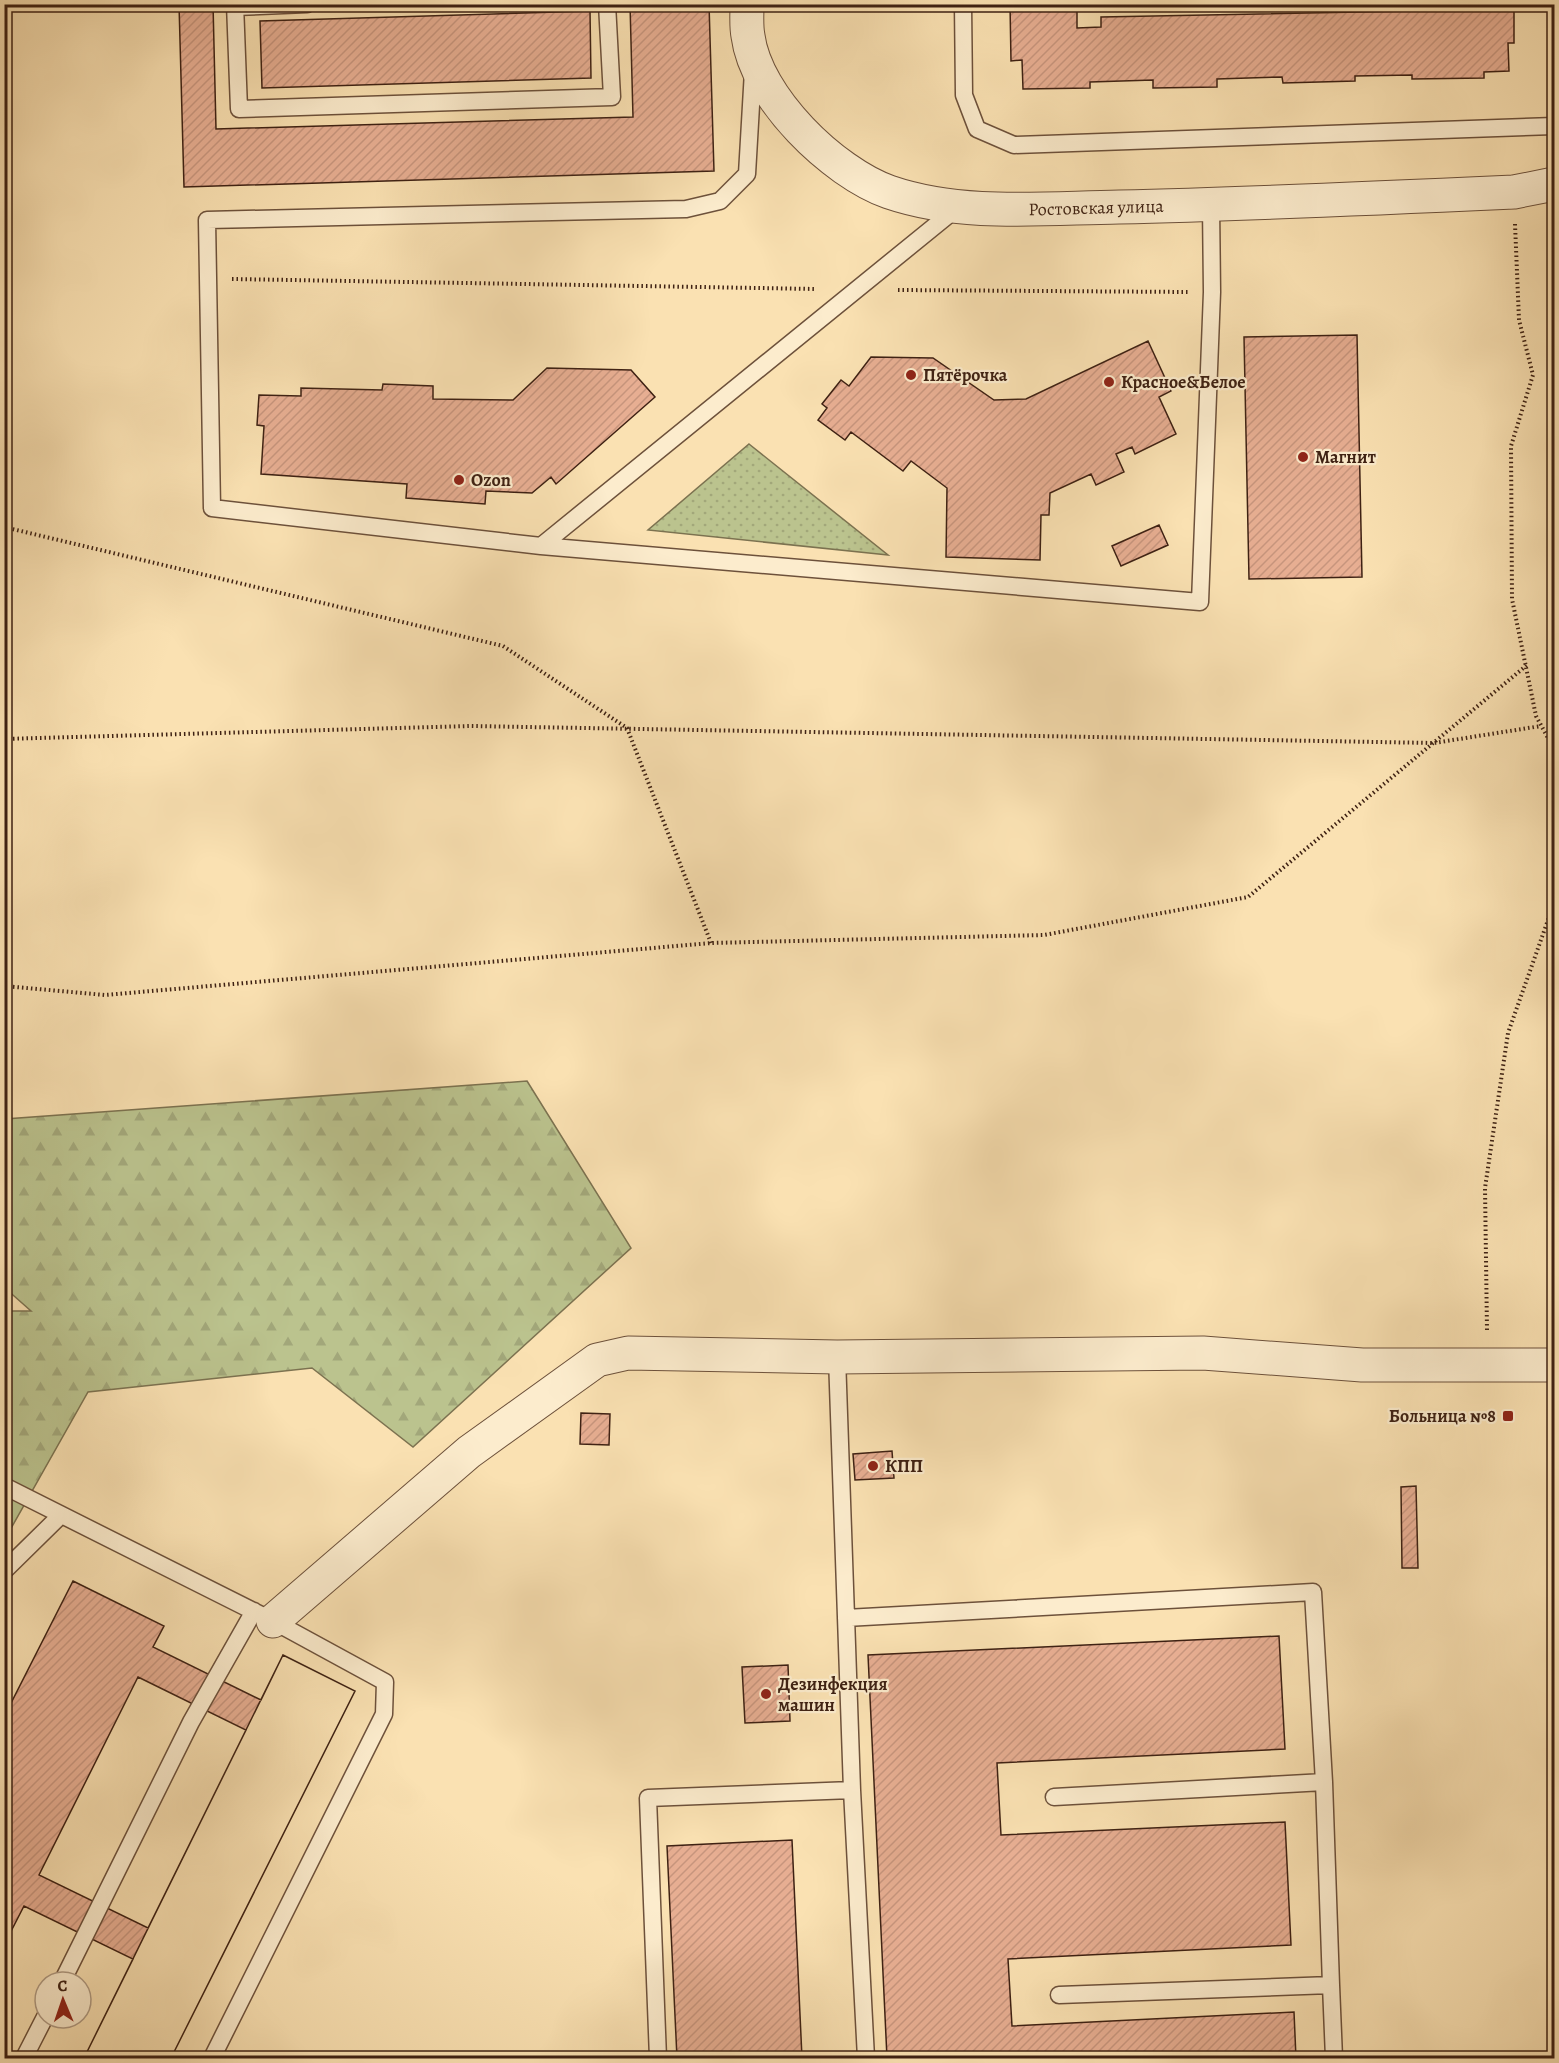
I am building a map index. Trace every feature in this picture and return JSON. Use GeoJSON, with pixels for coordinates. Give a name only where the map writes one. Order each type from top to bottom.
{"type":"FeatureCollection","features":[{"type":"Feature","properties":{"kind":"street","name":"Ростовская улица"},"geometry":{"type":"LineString","coordinates":[[747,4],[748,37],[754,56],[780,107],[839,164],[889,192],[959,206],[994,209],[1211,205],[1514,192],[1554,184]]}},
{"type":"Feature","properties":{"kind":"street"},"geometry":{"type":"LineString","coordinates":[[263,1616],[469,1452],[597,1360],[628,1353],[837,1357],[1203,1353],[1362,1365],[1554,1365]]}},
{"type":"Feature","properties":{"kind":"lane"},"geometry":{"type":"LineString","coordinates":[[307,4],[235,6],[239,109],[612,97],[607,4]]}},
{"type":"Feature","properties":{"kind":"lane"},"geometry":{"type":"LineString","coordinates":[[963,4],[963,95],[977,129],[1014,145],[1554,126]]}},
{"type":"Feature","properties":{"kind":"lane"},"geometry":{"type":"LineString","coordinates":[[754,56],[747,174],[720,201],[686,209],[207,220],[212,508],[541,546],[1200,602],[1212,292],[1211,205]]}},
{"type":"Feature","properties":{"kind":"lane"},"geometry":{"type":"LineString","coordinates":[[541,546],[959,206]]}},
{"type":"Feature","properties":{"kind":"lane"},"geometry":{"type":"LineString","coordinates":[[837,1357],[852,1790],[866,2058]]}},
{"type":"Feature","properties":{"kind":"lane"},"geometry":{"type":"LineString","coordinates":[[4,1486],[263,1616],[385,1682],[384,1714],[212,2058]]}},
{"type":"Feature","properties":{"kind":"lane"},"geometry":{"type":"LineString","coordinates":[[4,1571],[61,1515]]}},
{"type":"Feature","properties":{"kind":"lane"},"geometry":{"type":"LineString","coordinates":[[846,1618],[1313,1592],[1324,1782],[1334,2058]]}},
{"type":"Feature","properties":{"kind":"lane"},"geometry":{"type":"LineString","coordinates":[[68,1970],[191,1722],[263,1616]]}},
{"type":"Feature","properties":{"kind":"lane"},"geometry":{"type":"LineString","coordinates":[[1054,1797],[1324,1782]]}},
{"type":"Feature","properties":{"kind":"lane"},"geometry":{"type":"LineString","coordinates":[[658,2058],[648,1798],[852,1790]]}},
{"type":"Feature","properties":{"kind":"lane"},"geometry":{"type":"LineString","coordinates":[[1059,1995],[1331,1984]]}},
{"type":"Feature","properties":{"kind":"lane"},"geometry":{"type":"LineString","coordinates":[[24,2058],[38,2030]]}},
{"type":"Feature","properties":{"kind":"path"},"geometry":{"type":"LineString","coordinates":[[1514,192],[1519,320],[1533,375],[1511,446],[1512,599],[1536,716],[1554,748]]}},
{"type":"Feature","properties":{"kind":"path"},"geometry":{"type":"LineString","coordinates":[[208,278],[854,290],[1212,292]]}},
{"type":"Feature","properties":{"kind":"path"},"geometry":{"type":"LineString","coordinates":[[4,527],[503,646],[627,728],[711,943]]}},
{"type":"Feature","properties":{"kind":"path"},"geometry":{"type":"LineString","coordinates":[[4,986],[105,994],[711,943],[1044,935],[1248,897],[1527,665]]}},
{"type":"Feature","properties":{"kind":"path"},"geometry":{"type":"LineString","coordinates":[[4,739],[471,726],[1434,743],[1541,726]]}},
{"type":"Feature","properties":{"kind":"path"},"geometry":{"type":"LineString","coordinates":[[1488,1364],[1485,1188],[1508,1033],[1554,903]]}},
{"type":"Feature","properties":{"kind":"green space"},"geometry":{"type":"Polygon","coordinates":[[[749,444],[888,555],[648,530],[749,444]]]}},
{"type":"Feature","properties":{"kind":"green space"},"geometry":{"type":"Polygon","coordinates":[[[527,1081],[631,1248],[413,1447],[312,1368],[88,1392],[5,1539],[5,1311],[31,1311],[5,1288],[5,1119],[527,1081]]]}},
{"type":"Feature","properties":{"kind":"building"},"geometry":{"type":"Polygon","coordinates":[[[179,4],[213,4],[216,129],[633,117],[630,4],[709,4],[714,171],[184,187],[179,4]]]}},
{"type":"Feature","properties":{"kind":"building"},"geometry":{"type":"Polygon","coordinates":[[[1010,4],[1077,4],[1077,28],[1101,27],[1101,17],[1514,9],[1514,43],[1508,43],[1509,71],[1484,72],[1484,78],[1412,79],[1412,75],[1355,76],[1355,81],[1283,83],[1282,77],[1217,79],[1217,87],[1153,88],[1153,80],[1090,82],[1090,88],[1023,89],[1022,60],[1011,61],[1010,4]]]}},
{"type":"Feature","properties":{"kind":"building"},"geometry":{"type":"Polygon","coordinates":[[[590,11],[591,78],[262,88],[260,21],[590,11]]]}},
{"type":"Feature","properties":{"kind":"building","name":"Магнит"},"geometry":{"type":"Polygon","coordinates":[[[1357,335],[1362,577],[1249,579],[1244,337],[1357,335]]]}},
{"type":"Feature","properties":{"kind":"building"},"geometry":{"type":"Polygon","coordinates":[[[1148,341],[1171,391],[1159,397],[1176,434],[1135,454],[1132,447],[1116,454],[1124,472],[1096,485],[1091,474],[1050,493],[1049,515],[1041,515],[1040,560],[946,557],[947,488],[911,461],[903,471],[851,432],[845,440],[818,420],[827,408],[822,404],[841,380],[849,386],[871,357],[933,358],[994,400],[1026,399],[1148,341]]]}},
{"type":"Feature","properties":{"kind":"building"},"geometry":{"type":"Polygon","coordinates":[[[547,368],[631,370],[655,397],[556,484],[551,477],[532,493],[486,491],[485,504],[406,498],[407,484],[261,474],[264,426],[257,425],[259,395],[301,396],[301,388],[382,390],[383,384],[433,386],[433,399],[513,400],[547,368]]]}},
{"type":"Feature","properties":{"kind":"building"},"geometry":{"type":"Polygon","coordinates":[[[1159,525],[1168,545],[1121,566],[1112,546],[1159,525]]]}},
{"type":"Feature","properties":{"kind":"building"},"geometry":{"type":"Polygon","coordinates":[[[581,1413],[610,1414],[609,1445],[580,1444],[581,1413]]]}},
{"type":"Feature","properties":{"kind":"building","name":"КПП"},"geometry":{"type":"Polygon","coordinates":[[[892,1451],[894,1478],[855,1480],[853,1454],[892,1451]]]}},
{"type":"Feature","properties":{"kind":"building"},"geometry":{"type":"Polygon","coordinates":[[[1416,1486],[1418,1568],[1402,1568],[1401,1487],[1416,1486]]]}},
{"type":"Feature","properties":{"kind":"building"},"geometry":{"type":"Polygon","coordinates":[[[73,1581],[164,1626],[153,1647],[261,1700],[283,1655],[355,1691],[171,2058],[84,2058],[133,1959],[24,1906],[4,1945],[4,1717],[73,1581]],[[138,1677],[39,1875],[148,1928],[246,1730],[138,1677]]]}},
{"type":"Feature","properties":{"kind":"building"},"geometry":{"type":"Polygon","coordinates":[[[1279,1636],[1285,1749],[997,1763],[1001,1835],[1285,1822],[1291,1945],[1008,1959],[1012,2026],[1294,2012],[1296,2058],[887,2058],[868,1655],[1279,1636]]]}},
{"type":"Feature","properties":{"kind":"building"},"geometry":{"type":"Polygon","coordinates":[[[283,1655],[355,1691],[171,2058],[84,2058],[283,1655]]]}},
{"type":"Feature","properties":{"kind":"building","name":"Дезинфекция машин"},"geometry":{"type":"Polygon","coordinates":[[[788,1665],[790,1721],[745,1723],[742,1667],[788,1665]]]}},
{"type":"Feature","properties":{"kind":"building"},"geometry":{"type":"Polygon","coordinates":[[[792,1840],[802,2058],[677,2058],[667,1846],[792,1840]]]}},
{"type":"Feature","properties":{"kind":"place","name":"Пятёрочка"},"geometry":{"type":"Point","coordinates":[911,375]}},
{"type":"Feature","properties":{"kind":"place","name":"Красное&Белое"},"geometry":{"type":"Point","coordinates":[1109,382]}},
{"type":"Feature","properties":{"kind":"place","name":"Магнит"},"geometry":{"type":"Point","coordinates":[1303,457]}},
{"type":"Feature","properties":{"kind":"place","name":"Ozon"},"geometry":{"type":"Point","coordinates":[459,480]}},
{"type":"Feature","properties":{"kind":"place","name":"Больница №8"},"geometry":{"type":"Point","coordinates":[1508,1416]}},
{"type":"Feature","properties":{"kind":"place","name":"КПП"},"geometry":{"type":"Point","coordinates":[873,1466]}},
{"type":"Feature","properties":{"kind":"place","name":"Дезинфекция машин"},"geometry":{"type":"Point","coordinates":[766,1694]}}]}
